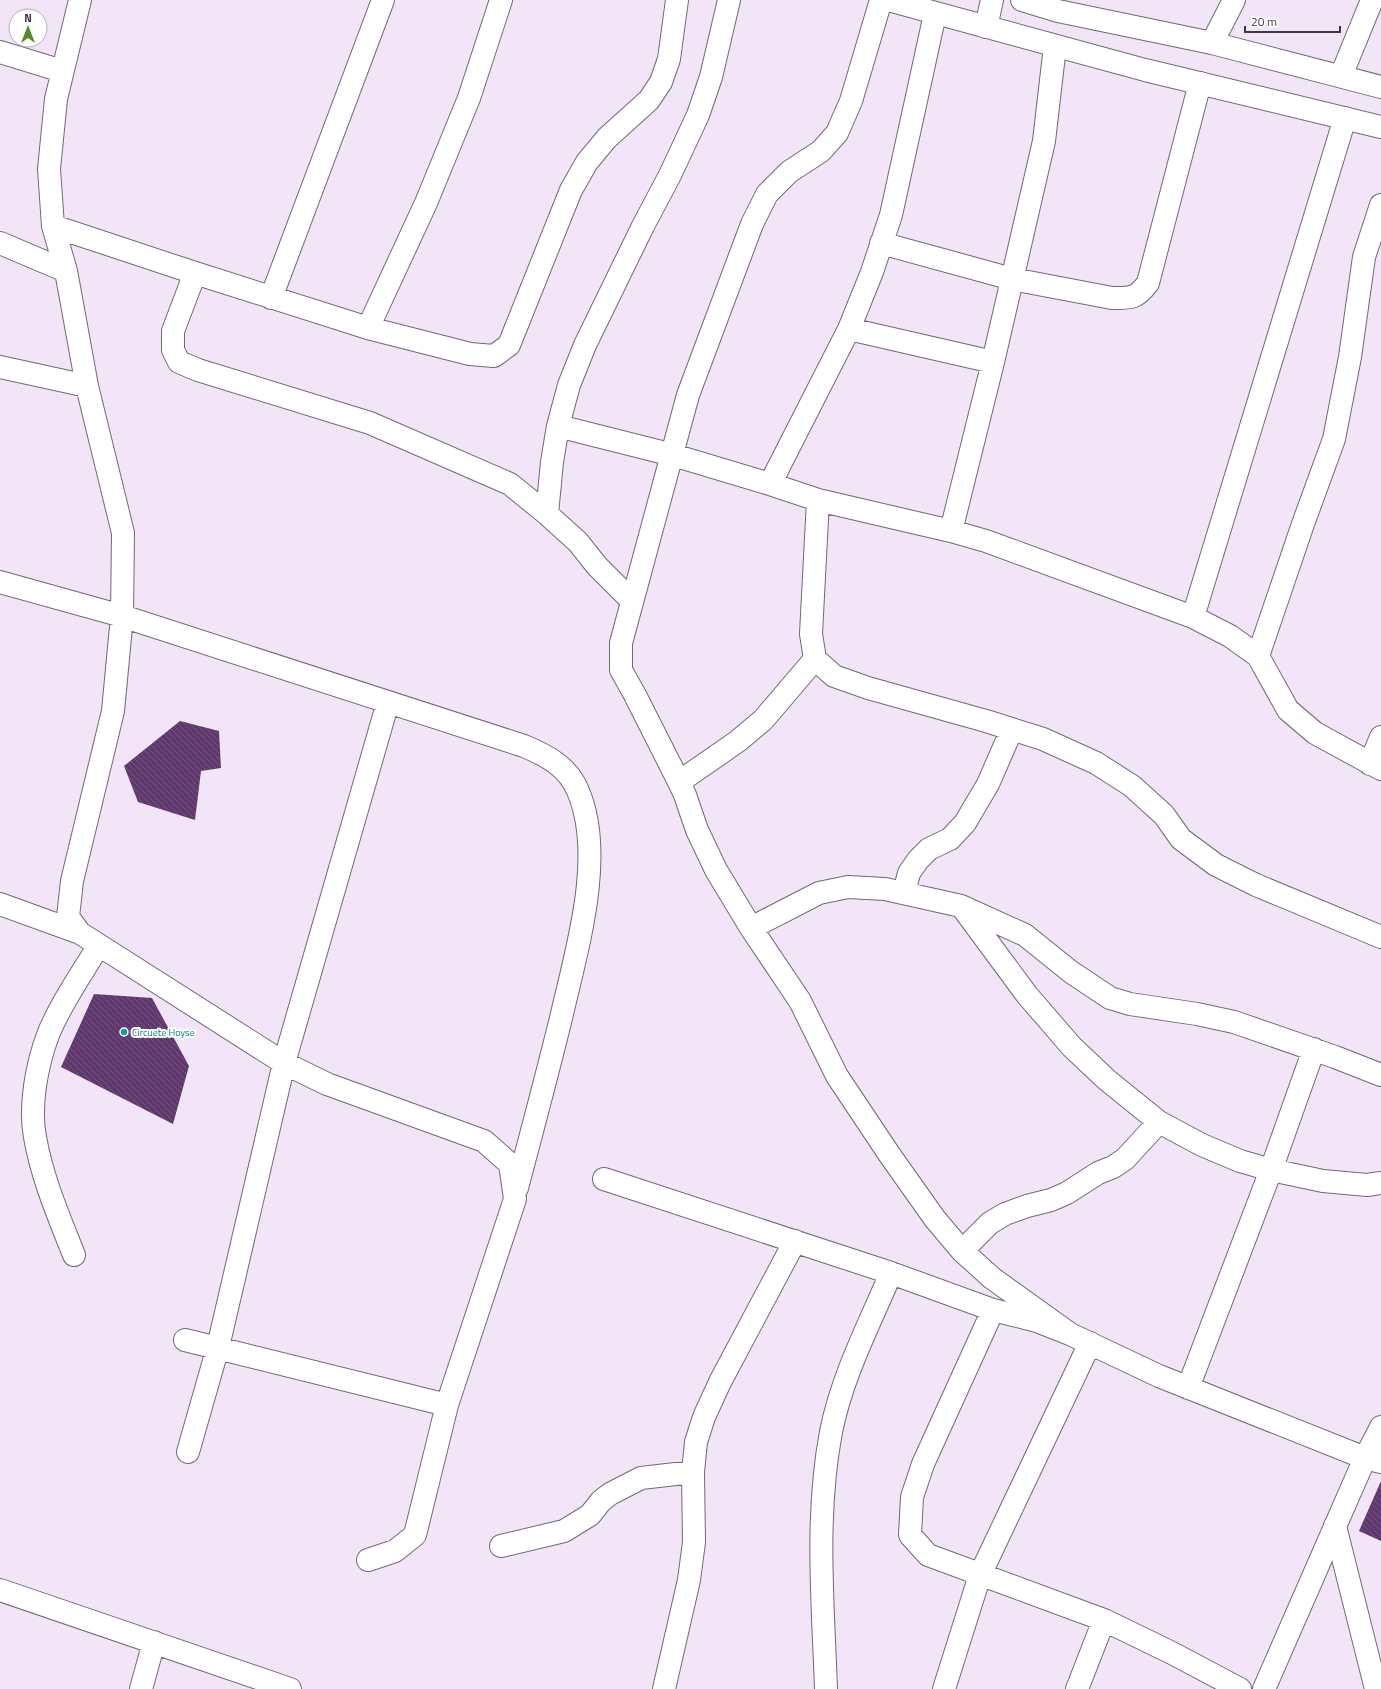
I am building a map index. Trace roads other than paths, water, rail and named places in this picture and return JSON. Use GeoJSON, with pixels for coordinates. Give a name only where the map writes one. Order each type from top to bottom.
{"type":"FeatureCollection","features":[{"type":"Feature","properties":{"kind":"street"},"geometry":{"type":"LineString","coordinates":[[80,0],[56,99],[49,169],[53,226],[66,271],[87,386],[123,533],[122,616],[113,712],[72,881],[68,917],[80,934]]}},
{"type":"Feature","properties":{"kind":"street"},"geometry":{"type":"LineString","coordinates":[[271,298],[383,0]]}},
{"type":"Feature","properties":{"kind":"street"},"geometry":{"type":"LineString","coordinates":[[368,328],[426,203],[469,98],[501,0]]}},
{"type":"Feature","properties":{"kind":"street"},"geometry":{"type":"LineString","coordinates":[[53,226],[271,298],[368,328],[470,354],[494,356],[509,345],[571,190],[584,167],[607,138],[649,100],[661,82],[669,59],[677,0]]}},
{"type":"Feature","properties":{"kind":"street"},"geometry":{"type":"LineString","coordinates":[[547,514],[552,462],[558,426],[569,385],[585,345],[643,226],[670,175],[698,114],[711,77],[729,0]]}},
{"type":"Feature","properties":{"kind":"street"},"geometry":{"type":"LineString","coordinates":[[881,0],[851,101],[837,133],[821,151],[788,172],[766,194],[752,224],[690,388],[621,643],[621,670],[680,782],[697,830],[716,870],[751,928],[800,1001],[837,1076],[893,1161],[935,1218],[962,1251],[992,1278],[1070,1334]]}},
{"type":"Feature","properties":{"kind":"street"},"geometry":{"type":"LineString","coordinates":[[888,0],[935,14],[1200,84],[1381,127]]}},
{"type":"Feature","properties":{"kind":"street"},"geometry":{"type":"LineString","coordinates":[[986,27],[992,0]]}},
{"type":"Feature","properties":{"kind":"street"},"geometry":{"type":"LineString","coordinates":[[1022,0],[1060,5],[1381,87]]}},
{"type":"Feature","properties":{"kind":"street"},"geometry":{"type":"LineString","coordinates":[[1212,43],[1234,0]]}},
{"type":"Feature","properties":{"kind":"street"},"geometry":{"type":"LineString","coordinates":[[1341,76],[1372,0]]}},
{"type":"Feature","properties":{"kind":"street"},"geometry":{"type":"LineString","coordinates":[[770,484],[849,329],[872,272],[891,215],[935,14]]}},
{"type":"Feature","properties":{"kind":"street"},"geometry":{"type":"LineString","coordinates":[[951,531],[993,362],[1044,141],[1054,46]]}},
{"type":"Feature","properties":{"kind":"street"},"geometry":{"type":"LineString","coordinates":[[0,52],[62,71]]}},
{"type":"Feature","properties":{"kind":"street"},"geometry":{"type":"LineString","coordinates":[[881,243],[1012,279],[1112,298],[1127,298],[1140,293],[1148,283],[1200,84]]}},
{"type":"Feature","properties":{"kind":"street"},"geometry":{"type":"LineString","coordinates":[[1193,617],[1344,118]]}},
{"type":"Feature","properties":{"kind":"street"},"geometry":{"type":"LineString","coordinates":[[1258,656],[1334,439],[1350,357],[1364,256],[1381,205]]}},
{"type":"Feature","properties":{"kind":"street"},"geometry":{"type":"LineString","coordinates":[[0,243],[66,271]]}},
{"type":"Feature","properties":{"kind":"street"},"geometry":{"type":"LineString","coordinates":[[195,273],[173,331],[173,350],[179,362],[198,370],[370,423],[510,484],[578,542],[597,566],[632,600]]}},
{"type":"Feature","properties":{"kind":"street"},"geometry":{"type":"LineString","coordinates":[[849,329],[993,362]]}},
{"type":"Feature","properties":{"kind":"street"},"geometry":{"type":"LineString","coordinates":[[0,367],[87,386]]}},
{"type":"Feature","properties":{"kind":"street"},"geometry":{"type":"LineString","coordinates":[[558,426],[673,455],[818,500],[951,531],[1031,556],[1193,617],[1230,636],[1258,656],[1288,710],[1315,732],[1376,766],[1381,737]]}},
{"type":"Feature","properties":{"kind":"street"},"geometry":{"type":"LineString","coordinates":[[818,500],[811,634],[815,659],[834,676],[868,688],[1043,739],[1096,763],[1132,786],[1164,815],[1181,839],[1216,865],[1256,884],[1381,937]]}},
{"type":"Feature","properties":{"kind":"street"},"geometry":{"type":"LineString","coordinates":[[0,582],[122,616],[524,746],[548,757],[566,770],[578,791],[588,820],[590,855],[581,934],[515,1199],[447,1405],[415,1535],[395,1551],[368,1560]]}},
{"type":"Feature","properties":{"kind":"street"},"geometry":{"type":"LineString","coordinates":[[680,782],[738,741],[763,720],[815,659]]}},
{"type":"Feature","properties":{"kind":"street"},"geometry":{"type":"LineString","coordinates":[[188,1452],[218,1347],[284,1063],[388,702]]}},
{"type":"Feature","properties":{"kind":"street"},"geometry":{"type":"LineString","coordinates":[[904,894],[909,873],[918,860],[929,849],[950,839],[965,823],[988,784],[1012,729]]}},
{"type":"Feature","properties":{"kind":"street"},"geometry":{"type":"LineString","coordinates":[[751,928],[819,893],[848,887],[885,889],[961,906],[1025,935],[1071,972],[1110,998],[1130,1004],[1197,1014],[1234,1022],[1314,1049],[1381,1076]]}},
{"type":"Feature","properties":{"kind":"street"},"geometry":{"type":"LineString","coordinates":[[0,904],[80,934],[284,1063],[327,1084],[484,1141],[510,1164],[515,1199]]}},
{"type":"Feature","properties":{"kind":"street"},"geometry":{"type":"LineString","coordinates":[[961,906],[1027,995],[1072,1047],[1107,1080],[1159,1122],[1221,1153],[1240,1161],[1271,1170],[1324,1181],[1366,1185],[1381,1183]]}},
{"type":"Feature","properties":{"kind":"street"},"geometry":{"type":"LineString","coordinates":[[74,1255],[48,1187],[34,1136],[34,1101],[39,1068],[48,1034],[65,1001],[99,945]]}},
{"type":"Feature","properties":{"kind":"street"},"geometry":{"type":"LineString","coordinates":[[1188,1388],[1271,1170],[1314,1049]]}},
{"type":"Feature","properties":{"kind":"street"},"geometry":{"type":"LineString","coordinates":[[962,1251],[990,1223],[1005,1214],[1027,1206],[1051,1200],[1067,1193],[1093,1176],[1113,1167],[1125,1159],[1159,1122]]}},
{"type":"Feature","properties":{"kind":"street"},"geometry":{"type":"LineString","coordinates":[[604,1179],[891,1273],[993,1310],[1037,1321],[1070,1334],[1188,1388],[1373,1460]]}},
{"type":"Feature","properties":{"kind":"street"},"geometry":{"type":"LineString","coordinates":[[664,1689],[689,1580],[694,1542],[693,1472],[696,1442],[704,1417],[720,1382],[795,1241]]}},
{"type":"Feature","properties":{"kind":"street"},"geometry":{"type":"LineString","coordinates":[[826,1689],[822,1536],[824,1480],[832,1431],[846,1376],[891,1273]]}},
{"type":"Feature","properties":{"kind":"street"},"geometry":{"type":"LineString","coordinates":[[993,1310],[922,1464],[912,1497],[910,1535],[928,1555],[1104,1620],[1172,1653],[1240,1689]]}},
{"type":"Feature","properties":{"kind":"street"},"geometry":{"type":"LineString","coordinates":[[185,1340],[447,1405]]}},
{"type":"Feature","properties":{"kind":"street"},"geometry":{"type":"LineString","coordinates":[[946,1688],[980,1575],[1090,1343]]}},
{"type":"Feature","properties":{"kind":"street"},"geometry":{"type":"LineString","coordinates":[[1264,1689],[1335,1526],[1373,1460],[1381,1427]]}},
{"type":"Feature","properties":{"kind":"street"},"geometry":{"type":"LineString","coordinates":[[501,1546],[564,1531],[590,1515],[601,1501],[610,1494],[641,1478],[693,1472]]}},
{"type":"Feature","properties":{"kind":"street"},"geometry":{"type":"LineString","coordinates":[[1335,1526],[1376,1689]]}},
{"type":"Feature","properties":{"kind":"street"},"geometry":{"type":"LineString","coordinates":[[0,1590],[290,1689]]}},
{"type":"Feature","properties":{"kind":"street"},"geometry":{"type":"LineString","coordinates":[[1077,1689],[1104,1620]]}},
{"type":"Feature","properties":{"kind":"street"},"geometry":{"type":"LineString","coordinates":[[142,1689],[154,1642]]}},
{"type":"Feature","properties":{"kind":"place","name":"Circuete Hoyse"},"geometry":{"type":"Point","coordinates":[124,1032]}}]}
